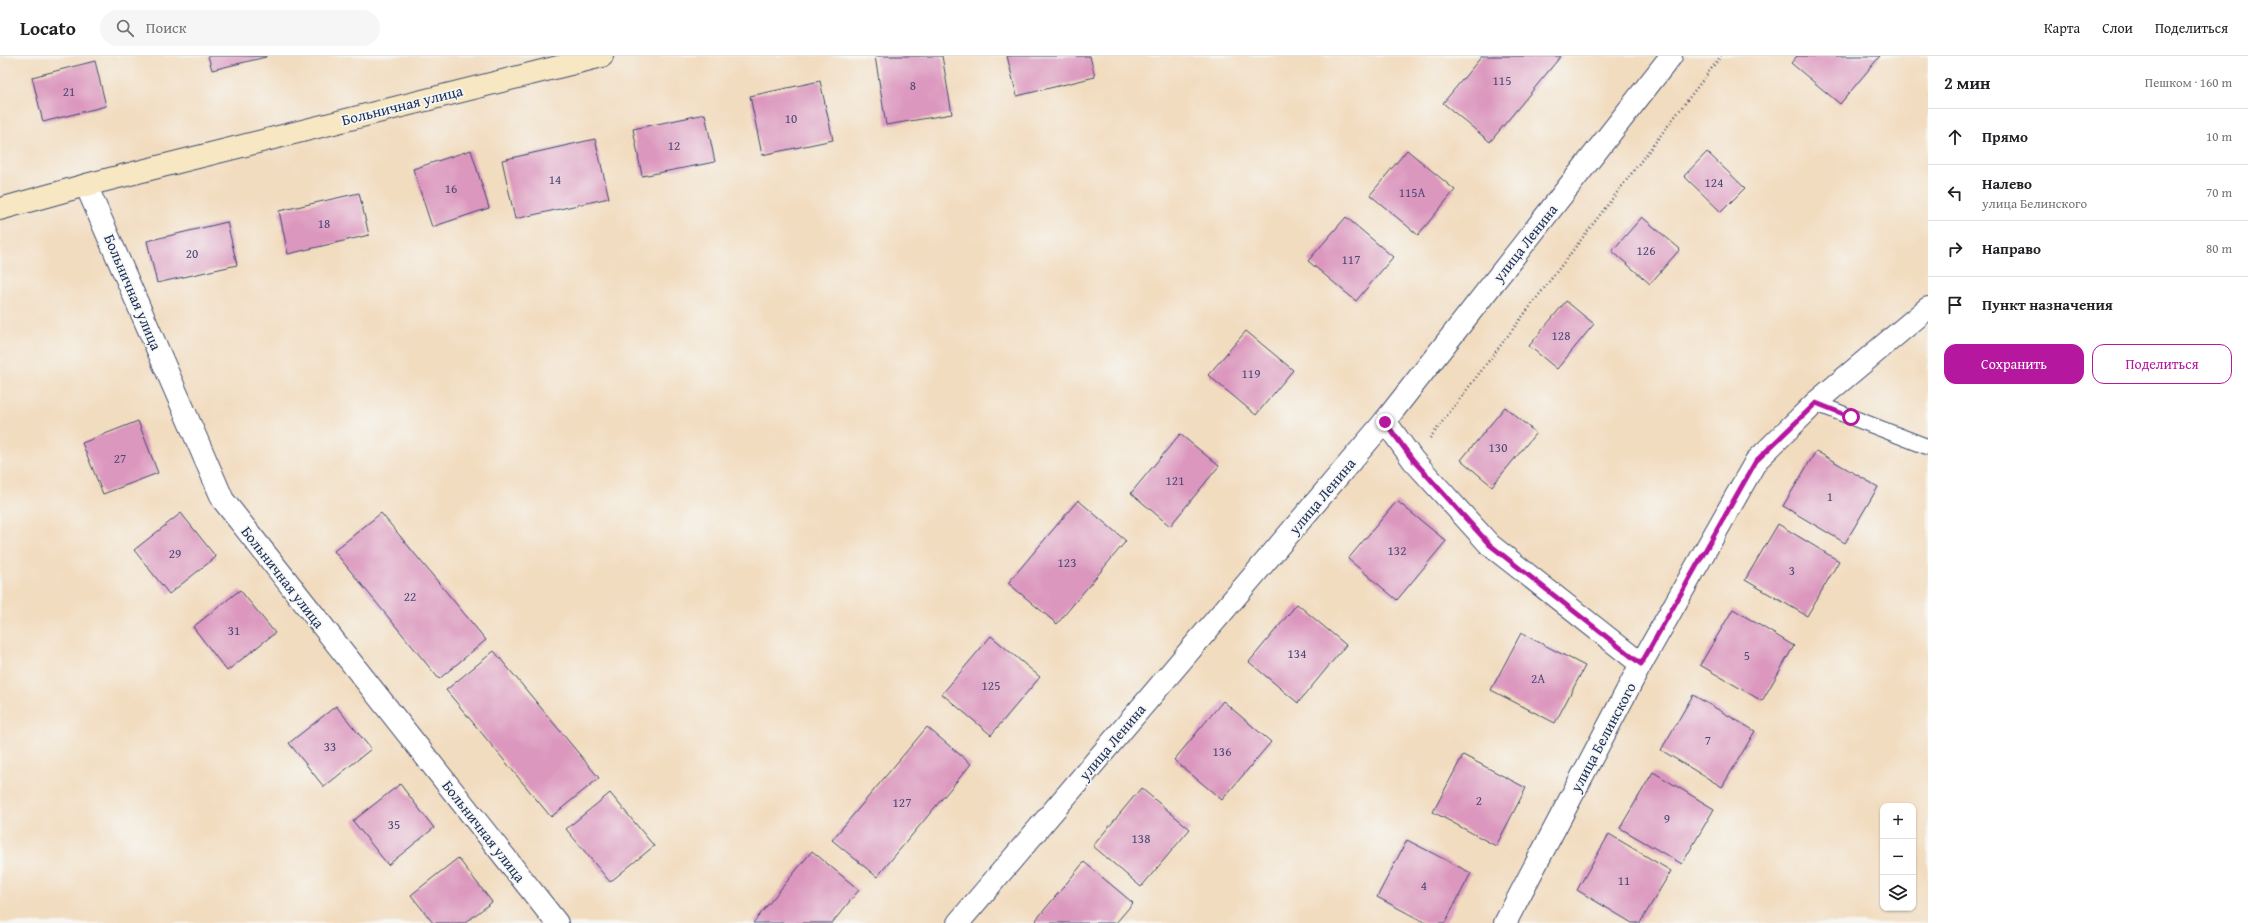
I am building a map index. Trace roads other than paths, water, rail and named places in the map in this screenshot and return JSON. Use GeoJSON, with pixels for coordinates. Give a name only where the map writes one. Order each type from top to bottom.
{"type":"FeatureCollection","features":[{"type":"Feature","properties":{"kind":"main road","name":"Больничная улица"},"geometry":{"type":"LineString","coordinates":[[0,209],[86,185],[602,56]]}},
{"type":"Feature","properties":{"kind":"street","name":"улица Ленина"},"geometry":{"type":"LineString","coordinates":[[958,923],[1385,422],[1671,56]]}},
{"type":"Feature","properties":{"kind":"street","name":"Больничная улица"},"geometry":{"type":"LineString","coordinates":[[86,185],[223,500],[557,923]]}},
{"type":"Feature","properties":{"kind":"street","name":"улица Белинского"},"geometry":{"type":"LineString","coordinates":[[1505,923],[1641,664],[1756,461],[1816,403],[1928,308]]}},
{"type":"Feature","properties":{"kind":"street"},"geometry":{"type":"LineString","coordinates":[[1385,422],[1413,460],[1490,545],[1641,664]]}},
{"type":"Feature","properties":{"kind":"lane"},"geometry":{"type":"LineString","coordinates":[[1816,403],[1928,447]]}}]}
